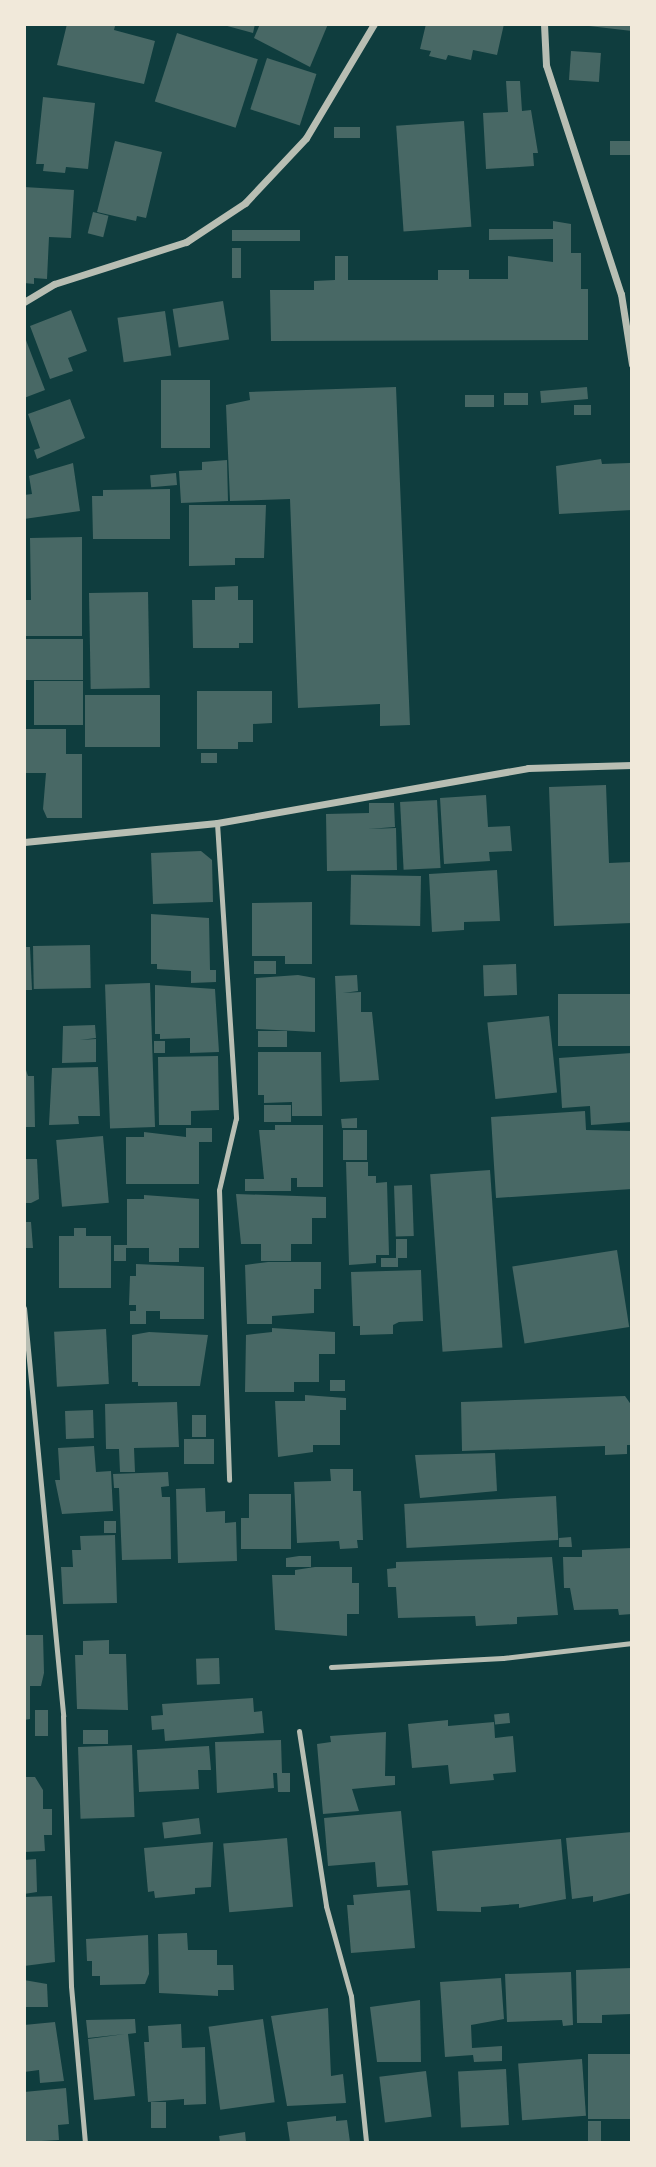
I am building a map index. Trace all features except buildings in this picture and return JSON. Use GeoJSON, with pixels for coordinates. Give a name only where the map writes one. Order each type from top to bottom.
{"type":"FeatureCollection","features":[{"type":"Feature","properties":{"kind":"street"},"geometry":{"type":"LineString","coordinates":[[24,302],[54,284],[186,242],[245,203],[306,138],[374,24]]}},
{"type":"Feature","properties":{"kind":"street"},"geometry":{"type":"LineString","coordinates":[[544,24],[546,65],[621,294],[632,363]]}},
{"type":"Feature","properties":{"kind":"street"},"geometry":{"type":"LineString","coordinates":[[24,842],[217,822],[528,768],[632,765]]}},
{"type":"Feature","properties":{"kind":"lane"},"geometry":{"type":"LineString","coordinates":[[217,822],[236,1118],[219,1190],[229,1480]]}},
{"type":"Feature","properties":{"kind":"lane"},"geometry":{"type":"LineString","coordinates":[[24,1308],[63,1716],[71,1986],[85,2143]]}},
{"type":"Feature","properties":{"kind":"lane"},"geometry":{"type":"LineString","coordinates":[[331,1667],[503,1658],[632,1643]]}},
{"type":"Feature","properties":{"kind":"lane"},"geometry":{"type":"LineString","coordinates":[[299,1731],[326,1906],[351,1996],[366,2143]]}}]}
